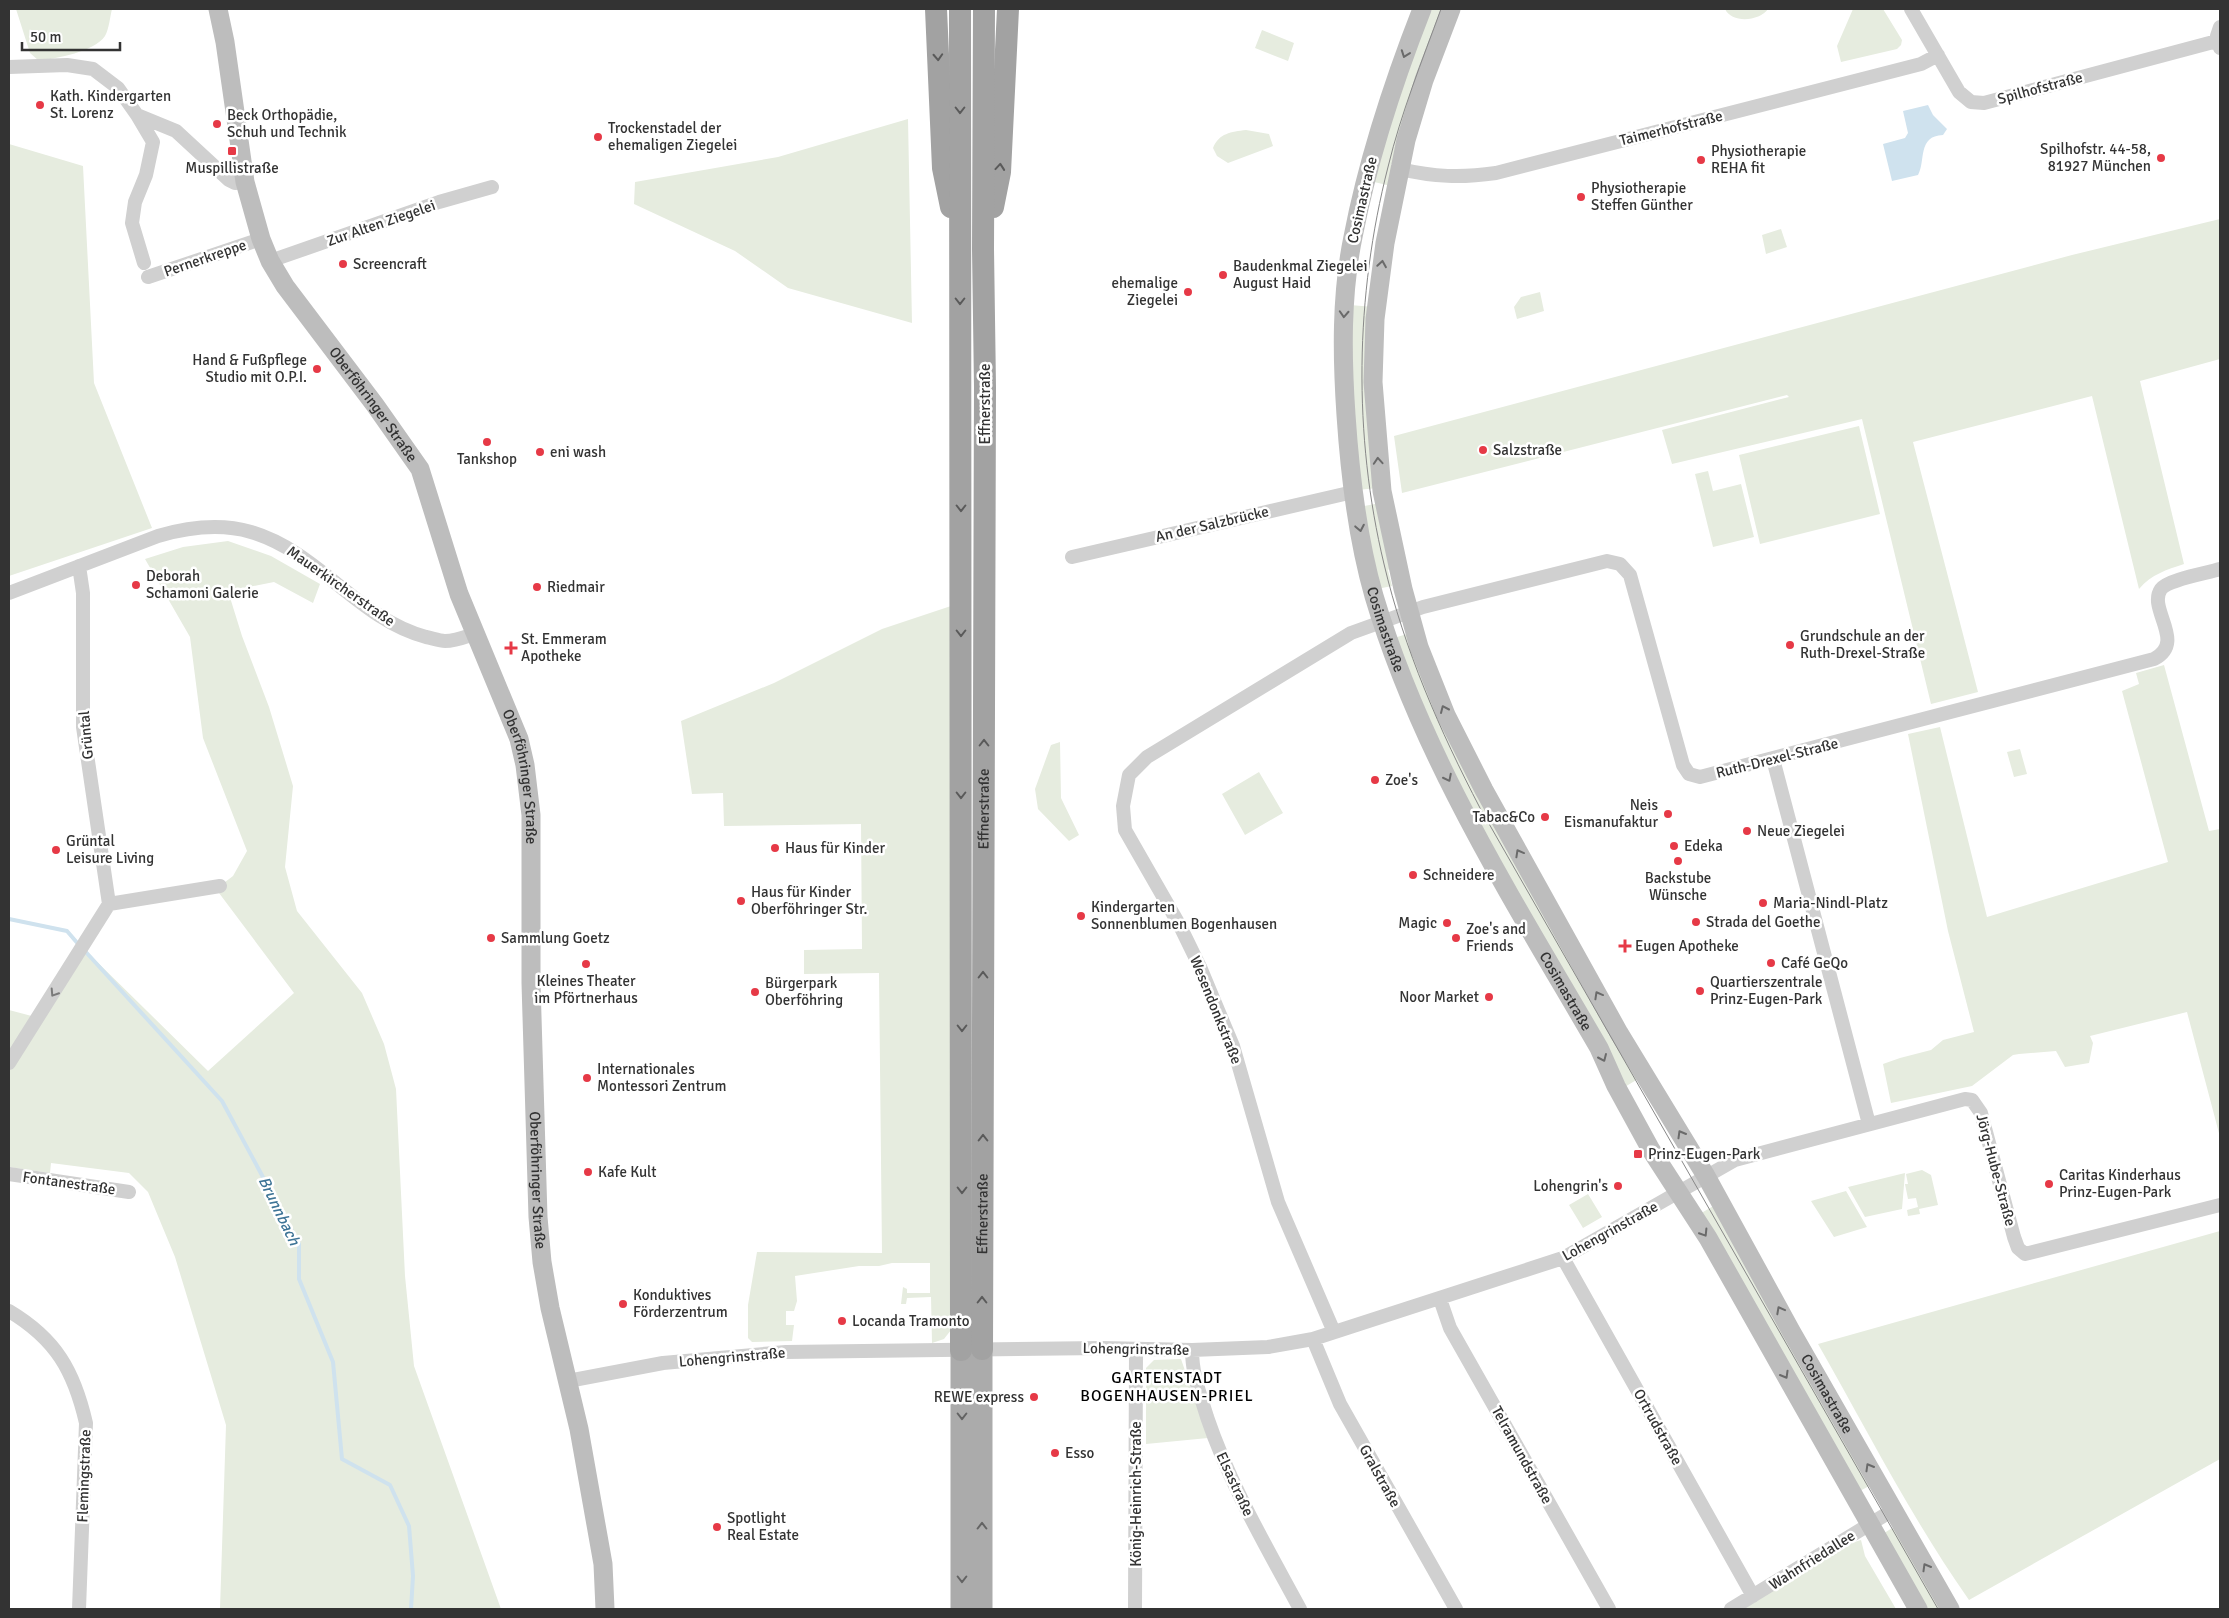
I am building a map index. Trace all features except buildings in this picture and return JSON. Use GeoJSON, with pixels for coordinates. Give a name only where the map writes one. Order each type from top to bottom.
{"type":"FeatureCollection","features":[{"type":"Feature","properties":{"kind":"highway"},"geometry":{"type":"LineString","coordinates":[[936,9],[943,168],[960,252]]}},
{"type":"Feature","properties":{"kind":"highway","name":"Effnerstraße"},"geometry":{"type":"LineString","coordinates":[[960,9],[960,252],[972,1350]]}},
{"type":"Feature","properties":{"kind":"highway","name":"Effnerstraße"},"geometry":{"type":"LineString","coordinates":[[972,1350],[985,387],[983,249],[984,9]]}},
{"type":"Feature","properties":{"kind":"highway"},"geometry":{"type":"LineString","coordinates":[[983,249],[1000,172],[1008,9]]}},
{"type":"Feature","properties":{"kind":"main road","name":"Oberföhringer Straße"},"geometry":{"type":"LineString","coordinates":[[218,9],[225,42],[245,182],[261,239],[270,262],[304,313],[375,405],[420,469],[459,594],[519,739],[529,792],[531,825],[531,983],[538,1216],[542,1262],[579,1429],[603,1564],[605,1609]]}},
{"type":"Feature","properties":{"kind":"main road","name":"Cosimastraße"},"geometry":{"type":"LineString","coordinates":[[1422,9],[1394,84],[1376,144],[1352,238],[1344,316],[1344,382],[1353,492],[1367,567],[1382,620],[1414,706],[1466,813],[1599,1048],[1620,1096],[1676,1193],[1708,1238],[1918,1609]]}},
{"type":"Feature","properties":{"kind":"main road","name":"Cosimastraße"},"geometry":{"type":"LineString","coordinates":[[1451,9],[1418,97],[1400,169],[1377,291],[1373,382],[1382,492],[1409,611],[1431,680],[1480,783],[1619,1033],[1706,1176],[1791,1331],[1950,1609]]}},
{"type":"Feature","properties":{"kind":"main road","name":"Effnerstraße"},"geometry":{"type":"LineString","coordinates":[[961,1609],[972,1350]]}},
{"type":"Feature","properties":{"kind":"main road","name":"Effnerstraße"},"geometry":{"type":"LineString","coordinates":[[972,1350],[982,1609]]}},
{"type":"Feature","properties":{"kind":"street","name":"Spilhofstraße"},"geometry":{"type":"LineString","coordinates":[[1911,9],[1959,92],[1971,102],[1984,103],[2219,45],[2220,27]]}},
{"type":"Feature","properties":{"kind":"street","name":"Taimerhofstraße"},"geometry":{"type":"LineString","coordinates":[[1400,169],[1420,174],[1465,177],[1496,173],[1921,64],[1938,54]]}},
{"type":"Feature","properties":{"kind":"street"},"geometry":{"type":"LineString","coordinates":[[9,67],[67,65],[93,69],[118,88],[137,115],[153,142],[146,176],[135,202],[132,223],[144,263]]}},
{"type":"Feature","properties":{"kind":"street"},"geometry":{"type":"LineString","coordinates":[[137,115],[176,131],[229,180],[235,183],[245,182]]}},
{"type":"Feature","properties":{"kind":"street","name":"Zur Alten Ziegelei"},"geometry":{"type":"LineString","coordinates":[[270,262],[439,202],[492,187]]}},
{"type":"Feature","properties":{"kind":"street","name":"Pernerkreppe"},"geometry":{"type":"LineString","coordinates":[[148,277],[261,239]]}},
{"type":"Feature","properties":{"kind":"street","name":"An der Salzbrücke"},"geometry":{"type":"LineString","coordinates":[[1072,557],[1353,492]]}},
{"type":"Feature","properties":{"kind":"street","name":"Mauerkircherstraße"},"geometry":{"type":"LineString","coordinates":[[9,593],[181,530],[227,527],[252,532],[294,551],[364,606],[386,621],[413,633],[444,641],[474,634]]}},
{"type":"Feature","properties":{"kind":"street","name":"Ruth-Drexel-Straße"},"geometry":{"type":"LineString","coordinates":[[1409,611],[1607,561],[1620,564],[1630,575],[1683,765],[1690,774],[1700,777],[2154,659],[2161,656],[2166,648],[2168,639],[2158,598],[2161,589],[2169,583],[2220,569]]}},
{"type":"Feature","properties":{"kind":"street","name":"Grüntal"},"geometry":{"type":"LineString","coordinates":[[79,566],[83,593],[84,727],[109,904]]}},
{"type":"Feature","properties":{"kind":"street","name":"Wesendonkstraße"},"geometry":{"type":"LineString","coordinates":[[1334,1332],[1278,1202],[1233,1046],[1184,933],[1125,830],[1123,806],[1129,775],[1147,756],[1351,633],[1409,611]]}},
{"type":"Feature","properties":{"kind":"street"},"geometry":{"type":"LineString","coordinates":[[1773,759],[1869,1124]]}},
{"type":"Feature","properties":{"kind":"street"},"geometry":{"type":"LineString","coordinates":[[9,1063],[109,904],[220,886]]}},
{"type":"Feature","properties":{"kind":"street","name":"Jörg-Hube-Straße"},"geometry":{"type":"LineString","coordinates":[[1706,1176],[1735,1160],[1956,1100],[1972,1100],[1982,1113],[2016,1243],[2021,1252],[2026,1254],[2220,1205]]}},
{"type":"Feature","properties":{"kind":"street","name":"Fontanestraße"},"geometry":{"type":"LineString","coordinates":[[9,1174],[129,1192]]}},
{"type":"Feature","properties":{"kind":"street"},"geometry":{"type":"LineString","coordinates":[[1676,1193],[1706,1176]]}},
{"type":"Feature","properties":{"kind":"street","name":"Lohengrinstraße"},"geometry":{"type":"LineString","coordinates":[[568,1382],[664,1363],[746,1354],[1136,1348],[1192,1350],[1268,1347],[1313,1339],[1563,1258],[1676,1193]]}},
{"type":"Feature","properties":{"kind":"street","name":"Ortrudstraße"},"geometry":{"type":"LineString","coordinates":[[1563,1258],[1753,1596]]}},
{"type":"Feature","properties":{"kind":"street","name":"Telramundstraße"},"geometry":{"type":"LineString","coordinates":[[1440,1299],[1450,1328],[1609,1609]]}},
{"type":"Feature","properties":{"kind":"street","name":"Flemingstraße"},"geometry":{"type":"LineString","coordinates":[[9,1311],[22,1318],[50,1344],[64,1361],[79,1393],[86,1423],[79,1609]]}},
{"type":"Feature","properties":{"kind":"street","name":"Gralstraße"},"geometry":{"type":"LineString","coordinates":[[1313,1339],[1340,1404],[1456,1609]]}},
{"type":"Feature","properties":{"kind":"street","name":"König-Heinrich-Straße"},"geometry":{"type":"LineString","coordinates":[[1135,1609],[1136,1348]]}},
{"type":"Feature","properties":{"kind":"street","name":"Elsastraße"},"geometry":{"type":"LineString","coordinates":[[1192,1350],[1192,1369],[1221,1456],[1243,1504],[1300,1609]]}},
{"type":"Feature","properties":{"kind":"street","name":"Wahnfriedallee"},"geometry":{"type":"LineString","coordinates":[[1732,1609],[1893,1510]]}},
{"type":"Feature","properties":{"kind":"shaded area"},"geometry":{"type":"Polygon","coordinates":[[[16,9],[112,9],[105,36],[100,42],[75,53],[39,61],[30,53],[16,9]]]}},
{"type":"Feature","properties":{"kind":"shaded area"},"geometry":{"type":"Polygon","coordinates":[[[1428,9],[1445,9],[1395,164],[1391,164],[1391,186],[1370,181],[1428,9]]]}},
{"type":"Feature","properties":{"kind":"shaded area"},"geometry":{"type":"Polygon","coordinates":[[[1725,9],[1768,9],[1759,16],[1740,19],[1729,14],[1725,9]]]}},
{"type":"Feature","properties":{"kind":"shaded area"},"geometry":{"type":"Polygon","coordinates":[[[1853,9],[1883,9],[1902,40],[1901,45],[1897,49],[1841,62],[1837,46],[1853,9]]]}},
{"type":"Feature","properties":{"kind":"shaded area"},"geometry":{"type":"Polygon","coordinates":[[[1262,30],[1294,43],[1288,61],[1255,48],[1262,30]]]}},
{"type":"Feature","properties":{"kind":"shaded area"},"geometry":{"type":"Polygon","coordinates":[[[908,119],[912,323],[788,288],[735,251],[634,204],[635,182],[778,157],[908,119]]]}},
{"type":"Feature","properties":{"kind":"shaded area"},"geometry":{"type":"Polygon","coordinates":[[[1246,130],[1269,134],[1273,146],[1228,163],[1217,156],[1213,148],[1222,136],[1246,130]]]}},
{"type":"Feature","properties":{"kind":"shaded area"},"geometry":{"type":"Polygon","coordinates":[[[9,144],[83,166],[94,383],[152,528],[9,576],[9,144]]]}},
{"type":"Feature","properties":{"kind":"shaded area"},"geometry":{"type":"Polygon","coordinates":[[[2220,219],[2220,359],[2140,381],[2184,564],[2154,576],[2139,589],[2092,396],[1913,442],[1978,692],[1931,704],[1862,419],[1672,464],[1662,430],[1789,397],[1787,395],[1402,493],[1394,436],[2072,255],[2220,219]]]}},
{"type":"Feature","properties":{"kind":"shaded area"},"geometry":{"type":"Polygon","coordinates":[[[1781,229],[1787,247],[1766,254],[1762,235],[1781,229]]]}},
{"type":"Feature","properties":{"kind":"shaded area"},"geometry":{"type":"Polygon","coordinates":[[[1540,292],[1544,311],[1517,319],[1514,307],[1521,297],[1540,292]]]}},
{"type":"Feature","properties":{"kind":"shaded area"},"geometry":{"type":"Polygon","coordinates":[[[1350,305],[1374,307],[1378,488],[1357,490],[1350,305]]]}},
{"type":"Feature","properties":{"kind":"shaded area"},"geometry":{"type":"Polygon","coordinates":[[[1859,426],[1880,514],[1760,544],[1739,455],[1859,426]]]}},
{"type":"Feature","properties":{"kind":"shaded area"},"geometry":{"type":"Polygon","coordinates":[[[1708,471],[1713,491],[1741,484],[1754,537],[1713,547],[1695,474],[1708,471]]]}},
{"type":"Feature","properties":{"kind":"shaded area"},"geometry":{"type":"Polygon","coordinates":[[[1380,503],[1392,567],[1388,570],[1392,586],[1377,589],[1359,507],[1380,503]]]}},
{"type":"Feature","properties":{"kind":"shaded area"},"geometry":{"type":"Polygon","coordinates":[[[228,541],[271,556],[320,584],[313,603],[274,582],[228,591],[242,636],[269,707],[293,786],[285,867],[297,911],[362,993],[384,1044],[396,1089],[405,1276],[414,1366],[501,1609],[220,1609],[226,1425],[175,1257],[148,1192],[129,1173],[51,1163],[50,1173],[9,1167],[9,1010],[43,1019],[86,951],[208,1071],[294,993],[216,889],[233,876],[247,851],[203,738],[190,637],[145,559],[183,547],[228,541]]]}},
{"type":"Feature","properties":{"kind":"shaded area"},"geometry":{"type":"Polygon","coordinates":[[[951,606],[951,1330],[944,1339],[932,1343],[931,1297],[907,1298],[906,1304],[901,1304],[903,1287],[907,1289],[907,1293],[930,1293],[930,1263],[892,1263],[795,1276],[797,1301],[794,1311],[786,1311],[786,1325],[794,1325],[792,1341],[752,1342],[748,1338],[748,1305],[757,1252],[882,1253],[879,973],[804,974],[804,950],[862,949],[861,824],[724,826],[723,793],[692,794],[681,721],[774,683],[882,629],[951,606]]]}},
{"type":"Feature","properties":{"kind":"shaded area"},"geometry":{"type":"Polygon","coordinates":[[[1410,633],[1643,1076],[1623,1088],[1470,812],[1394,638],[1410,633]]]}},
{"type":"Feature","properties":{"kind":"shaded area"},"geometry":{"type":"Polygon","coordinates":[[[2164,665],[2209,831],[2220,829],[2220,1137],[2187,1012],[2090,1036],[2093,1043],[2089,1063],[2065,1067],[2056,1051],[2013,1055],[1972,1086],[1891,1103],[1883,1064],[1931,1050],[1943,1040],[1974,1032],[1948,931],[1908,734],[1940,727],[1987,917],[2168,862],[2122,691],[2139,684],[2136,673],[2164,665]]]}},
{"type":"Feature","properties":{"kind":"shaded area"},"geometry":{"type":"Polygon","coordinates":[[[1060,742],[1061,798],[1079,835],[1069,841],[1038,809],[1035,789],[1051,745],[1060,742]]]}},
{"type":"Feature","properties":{"kind":"shaded area"},"geometry":{"type":"Polygon","coordinates":[[[2020,749],[2027,774],[2014,777],[2007,752],[2020,749]]]}},
{"type":"Feature","properties":{"kind":"shaded area"},"geometry":{"type":"Polygon","coordinates":[[[1259,772],[1283,813],[1245,835],[1222,794],[1259,772]]]}},
{"type":"Feature","properties":{"kind":"shaded area"},"geometry":{"type":"Polygon","coordinates":[[[1922,1170],[1931,1175],[1938,1205],[1919,1209],[1920,1214],[1908,1216],[1907,1210],[1918,1207],[1916,1198],[1908,1199],[1905,1184],[1908,1184],[1906,1174],[1922,1170]]]}},
{"type":"Feature","properties":{"kind":"shaded area"},"geometry":{"type":"Polygon","coordinates":[[[1905,1173],[1902,1209],[1865,1217],[1848,1187],[1905,1173]]]}},
{"type":"Feature","properties":{"kind":"shaded area"},"geometry":{"type":"Polygon","coordinates":[[[1846,1191],[1867,1227],[1834,1237],[1811,1201],[1846,1191]]]}},
{"type":"Feature","properties":{"kind":"shaded area"},"geometry":{"type":"Polygon","coordinates":[[[1588,1194],[1602,1217],[1583,1228],[1569,1205],[1588,1194]]]}},
{"type":"Feature","properties":{"kind":"shaded area"},"geometry":{"type":"Polygon","coordinates":[[[1715,1205],[1873,1484],[1856,1493],[1698,1215],[1715,1205]]]}},
{"type":"Feature","properties":{"kind":"shaded area"},"geometry":{"type":"Polygon","coordinates":[[[2220,1231],[2220,1459],[1969,1600],[1928,1538],[1890,1474],[1818,1344],[2220,1231]]]}},
{"type":"Feature","properties":{"kind":"shaded area"},"geometry":{"type":"Polygon","coordinates":[[[1181,1359],[1208,1438],[1146,1444],[1146,1368],[1154,1360],[1181,1359]]]}},
{"type":"Feature","properties":{"kind":"shaded area"},"geometry":{"type":"Polygon","coordinates":[[[1897,1525],[1945,1609],[1923,1609],[1881,1535],[1897,1525]]]}},
{"type":"Feature","properties":{"kind":"shaded area"},"geometry":{"type":"Polygon","coordinates":[[[1861,1540],[1865,1556],[1896,1609],[1742,1609],[1845,1545],[1861,1540]]]}},
{"type":"Feature","properties":{"kind":"water"},"geometry":{"type":"Polygon","coordinates":[[[1928,105],[1933,115],[1947,129],[1943,135],[1935,136],[1926,144],[1918,175],[1892,181],[1883,144],[1905,138],[1908,133],[1903,111],[1928,105]]]}},
{"type":"Feature","properties":{"kind":"waterway","name":"Brunnbach"},"geometry":{"type":"LineString","coordinates":[[9,919],[67,931],[79,945]]}},
{"type":"Feature","properties":{"kind":"waterway","name":"Brunnbach"},"geometry":{"type":"LineString","coordinates":[[84,950],[222,1101],[299,1244],[299,1279],[333,1362],[342,1459],[390,1485],[409,1526],[413,1576],[411,1609]]}},
{"type":"Feature","properties":{"kind":"tram line"},"geometry":{"type":"LineString","coordinates":[[1441,9],[1405,107],[1393,147],[1377,216],[1369,265],[1364,315],[1362,366],[1367,466],[1374,515],[1392,596],[1424,689],[1480,808],[1938,1609]]}},
{"type":"Feature","properties":{"kind":"place","name":"Kath. Kindergarten St. Lorenz"},"geometry":{"type":"Point","coordinates":[40,105]}},
{"type":"Feature","properties":{"kind":"place","name":"Beck Orthopädie, Schuh und Technik"},"geometry":{"type":"Point","coordinates":[217,124]}},
{"type":"Feature","properties":{"kind":"place","name":"Trockenstadel der ehemaligen Ziegelei"},"geometry":{"type":"Point","coordinates":[598,137]}},
{"type":"Feature","properties":{"kind":"place","name":"Muspillistraße"},"geometry":{"type":"Point","coordinates":[232,151]}},
{"type":"Feature","properties":{"kind":"place","name":"Spilhofstr. 44-58, 81927 München"},"geometry":{"type":"Point","coordinates":[2161,158]}},
{"type":"Feature","properties":{"kind":"place","name":"Physiotherapie REHA fit"},"geometry":{"type":"Point","coordinates":[1701,160]}},
{"type":"Feature","properties":{"kind":"place","name":"Physiotherapie Steffen Günther"},"geometry":{"type":"Point","coordinates":[1581,197]}},
{"type":"Feature","properties":{"kind":"place","name":"Screencraft"},"geometry":{"type":"Point","coordinates":[343,264]}},
{"type":"Feature","properties":{"kind":"place","name":"Baudenkmal Ziegelei August Haid"},"geometry":{"type":"Point","coordinates":[1223,275]}},
{"type":"Feature","properties":{"kind":"place","name":"ehemalige Ziegelei"},"geometry":{"type":"Point","coordinates":[1188,292]}},
{"type":"Feature","properties":{"kind":"place","name":"Hand & Fußpflege Studio mit O.P.I."},"geometry":{"type":"Point","coordinates":[317,369]}},
{"type":"Feature","properties":{"kind":"place","name":"Tankshop"},"geometry":{"type":"Point","coordinates":[487,442]}},
{"type":"Feature","properties":{"kind":"place","name":"Salzstraße"},"geometry":{"type":"Point","coordinates":[1483,450]}},
{"type":"Feature","properties":{"kind":"place","name":"eni wash"},"geometry":{"type":"Point","coordinates":[540,452]}},
{"type":"Feature","properties":{"kind":"place","name":"Deborah Schamoni Galerie"},"geometry":{"type":"Point","coordinates":[136,585]}},
{"type":"Feature","properties":{"kind":"place","name":"Riedmair"},"geometry":{"type":"Point","coordinates":[537,587]}},
{"type":"Feature","properties":{"kind":"place","name":"Grundschule an der Ruth-Drexel-Straße"},"geometry":{"type":"Point","coordinates":[1790,645]}},
{"type":"Feature","properties":{"kind":"place","name":"St. Emmeram Apotheke"},"geometry":{"type":"Point","coordinates":[511,648]}},
{"type":"Feature","properties":{"kind":"place","name":"Zoe's"},"geometry":{"type":"Point","coordinates":[1375,780]}},
{"type":"Feature","properties":{"kind":"place","name":"Neis Eismanufaktur"},"geometry":{"type":"Point","coordinates":[1668,814]}},
{"type":"Feature","properties":{"kind":"place","name":"Tabac&Co"},"geometry":{"type":"Point","coordinates":[1545,817]}},
{"type":"Feature","properties":{"kind":"place","name":"Neue Ziegelei"},"geometry":{"type":"Point","coordinates":[1747,831]}},
{"type":"Feature","properties":{"kind":"place","name":"Edeka"},"geometry":{"type":"Point","coordinates":[1674,846]}},
{"type":"Feature","properties":{"kind":"place","name":"Haus für Kinder"},"geometry":{"type":"Point","coordinates":[775,848]}},
{"type":"Feature","properties":{"kind":"place","name":"Grüntal Leisure Living"},"geometry":{"type":"Point","coordinates":[56,850]}},
{"type":"Feature","properties":{"kind":"place","name":"Backstube Wünsche"},"geometry":{"type":"Point","coordinates":[1678,861]}},
{"type":"Feature","properties":{"kind":"place","name":"Schneidere"},"geometry":{"type":"Point","coordinates":[1413,875]}},
{"type":"Feature","properties":{"kind":"place","name":"Haus für Kinder Oberföhringer Str."},"geometry":{"type":"Point","coordinates":[741,901]}},
{"type":"Feature","properties":{"kind":"place","name":"Maria-Nindl-Platz"},"geometry":{"type":"Point","coordinates":[1763,903]}},
{"type":"Feature","properties":{"kind":"place","name":"Kindergarten Sonnenblumen Bogenhausen"},"geometry":{"type":"Point","coordinates":[1081,916]}},
{"type":"Feature","properties":{"kind":"place","name":"Strada del Goethe"},"geometry":{"type":"Point","coordinates":[1696,922]}},
{"type":"Feature","properties":{"kind":"place","name":"Magic"},"geometry":{"type":"Point","coordinates":[1447,923]}},
{"type":"Feature","properties":{"kind":"place","name":"Sammlung Goetz"},"geometry":{"type":"Point","coordinates":[491,938]}},
{"type":"Feature","properties":{"kind":"place","name":"Zoe's and Friends"},"geometry":{"type":"Point","coordinates":[1456,938]}},
{"type":"Feature","properties":{"kind":"place","name":"Eugen Apotheke"},"geometry":{"type":"Point","coordinates":[1625,946]}},
{"type":"Feature","properties":{"kind":"place","name":"Café GeQo"},"geometry":{"type":"Point","coordinates":[1771,963]}},
{"type":"Feature","properties":{"kind":"place","name":"Kleines Theater im Pförtnerhaus"},"geometry":{"type":"Point","coordinates":[586,964]}},
{"type":"Feature","properties":{"kind":"place","name":"Quartierszentrale Prinz-Eugen-Park"},"geometry":{"type":"Point","coordinates":[1700,991]}},
{"type":"Feature","properties":{"kind":"place","name":"Bürgerpark Oberföhring"},"geometry":{"type":"Point","coordinates":[755,992]}},
{"type":"Feature","properties":{"kind":"place","name":"Noor Market"},"geometry":{"type":"Point","coordinates":[1489,997]}},
{"type":"Feature","properties":{"kind":"place","name":"Internationales Montessori Zentrum"},"geometry":{"type":"Point","coordinates":[587,1078]}},
{"type":"Feature","properties":{"kind":"place","name":"Prinz-Eugen-Park"},"geometry":{"type":"Point","coordinates":[1638,1154]}},
{"type":"Feature","properties":{"kind":"place","name":"Kafe Kult"},"geometry":{"type":"Point","coordinates":[588,1172]}},
{"type":"Feature","properties":{"kind":"place","name":"Caritas Kinderhaus Prinz-Eugen-Park"},"geometry":{"type":"Point","coordinates":[2049,1184]}},
{"type":"Feature","properties":{"kind":"place","name":"Lohengrin's"},"geometry":{"type":"Point","coordinates":[1618,1186]}},
{"type":"Feature","properties":{"kind":"place","name":"Konduktives Förderzentrum"},"geometry":{"type":"Point","coordinates":[623,1304]}},
{"type":"Feature","properties":{"kind":"place","name":"Locanda Tramonto"},"geometry":{"type":"Point","coordinates":[842,1321]}},
{"type":"Feature","properties":{"kind":"place","name":"REWE express"},"geometry":{"type":"Point","coordinates":[1034,1397]}},
{"type":"Feature","properties":{"kind":"place","name":"Esso"},"geometry":{"type":"Point","coordinates":[1055,1453]}},
{"type":"Feature","properties":{"kind":"place","name":"Spotlight Real Estate"},"geometry":{"type":"Point","coordinates":[717,1527]}},
{"type":"Feature","properties":{"kind":"district","name":"GARTENSTADT BOGENHAUSEN-PRIEL"},"geometry":{"type":"Point","coordinates":[1167,1387]}}]}
